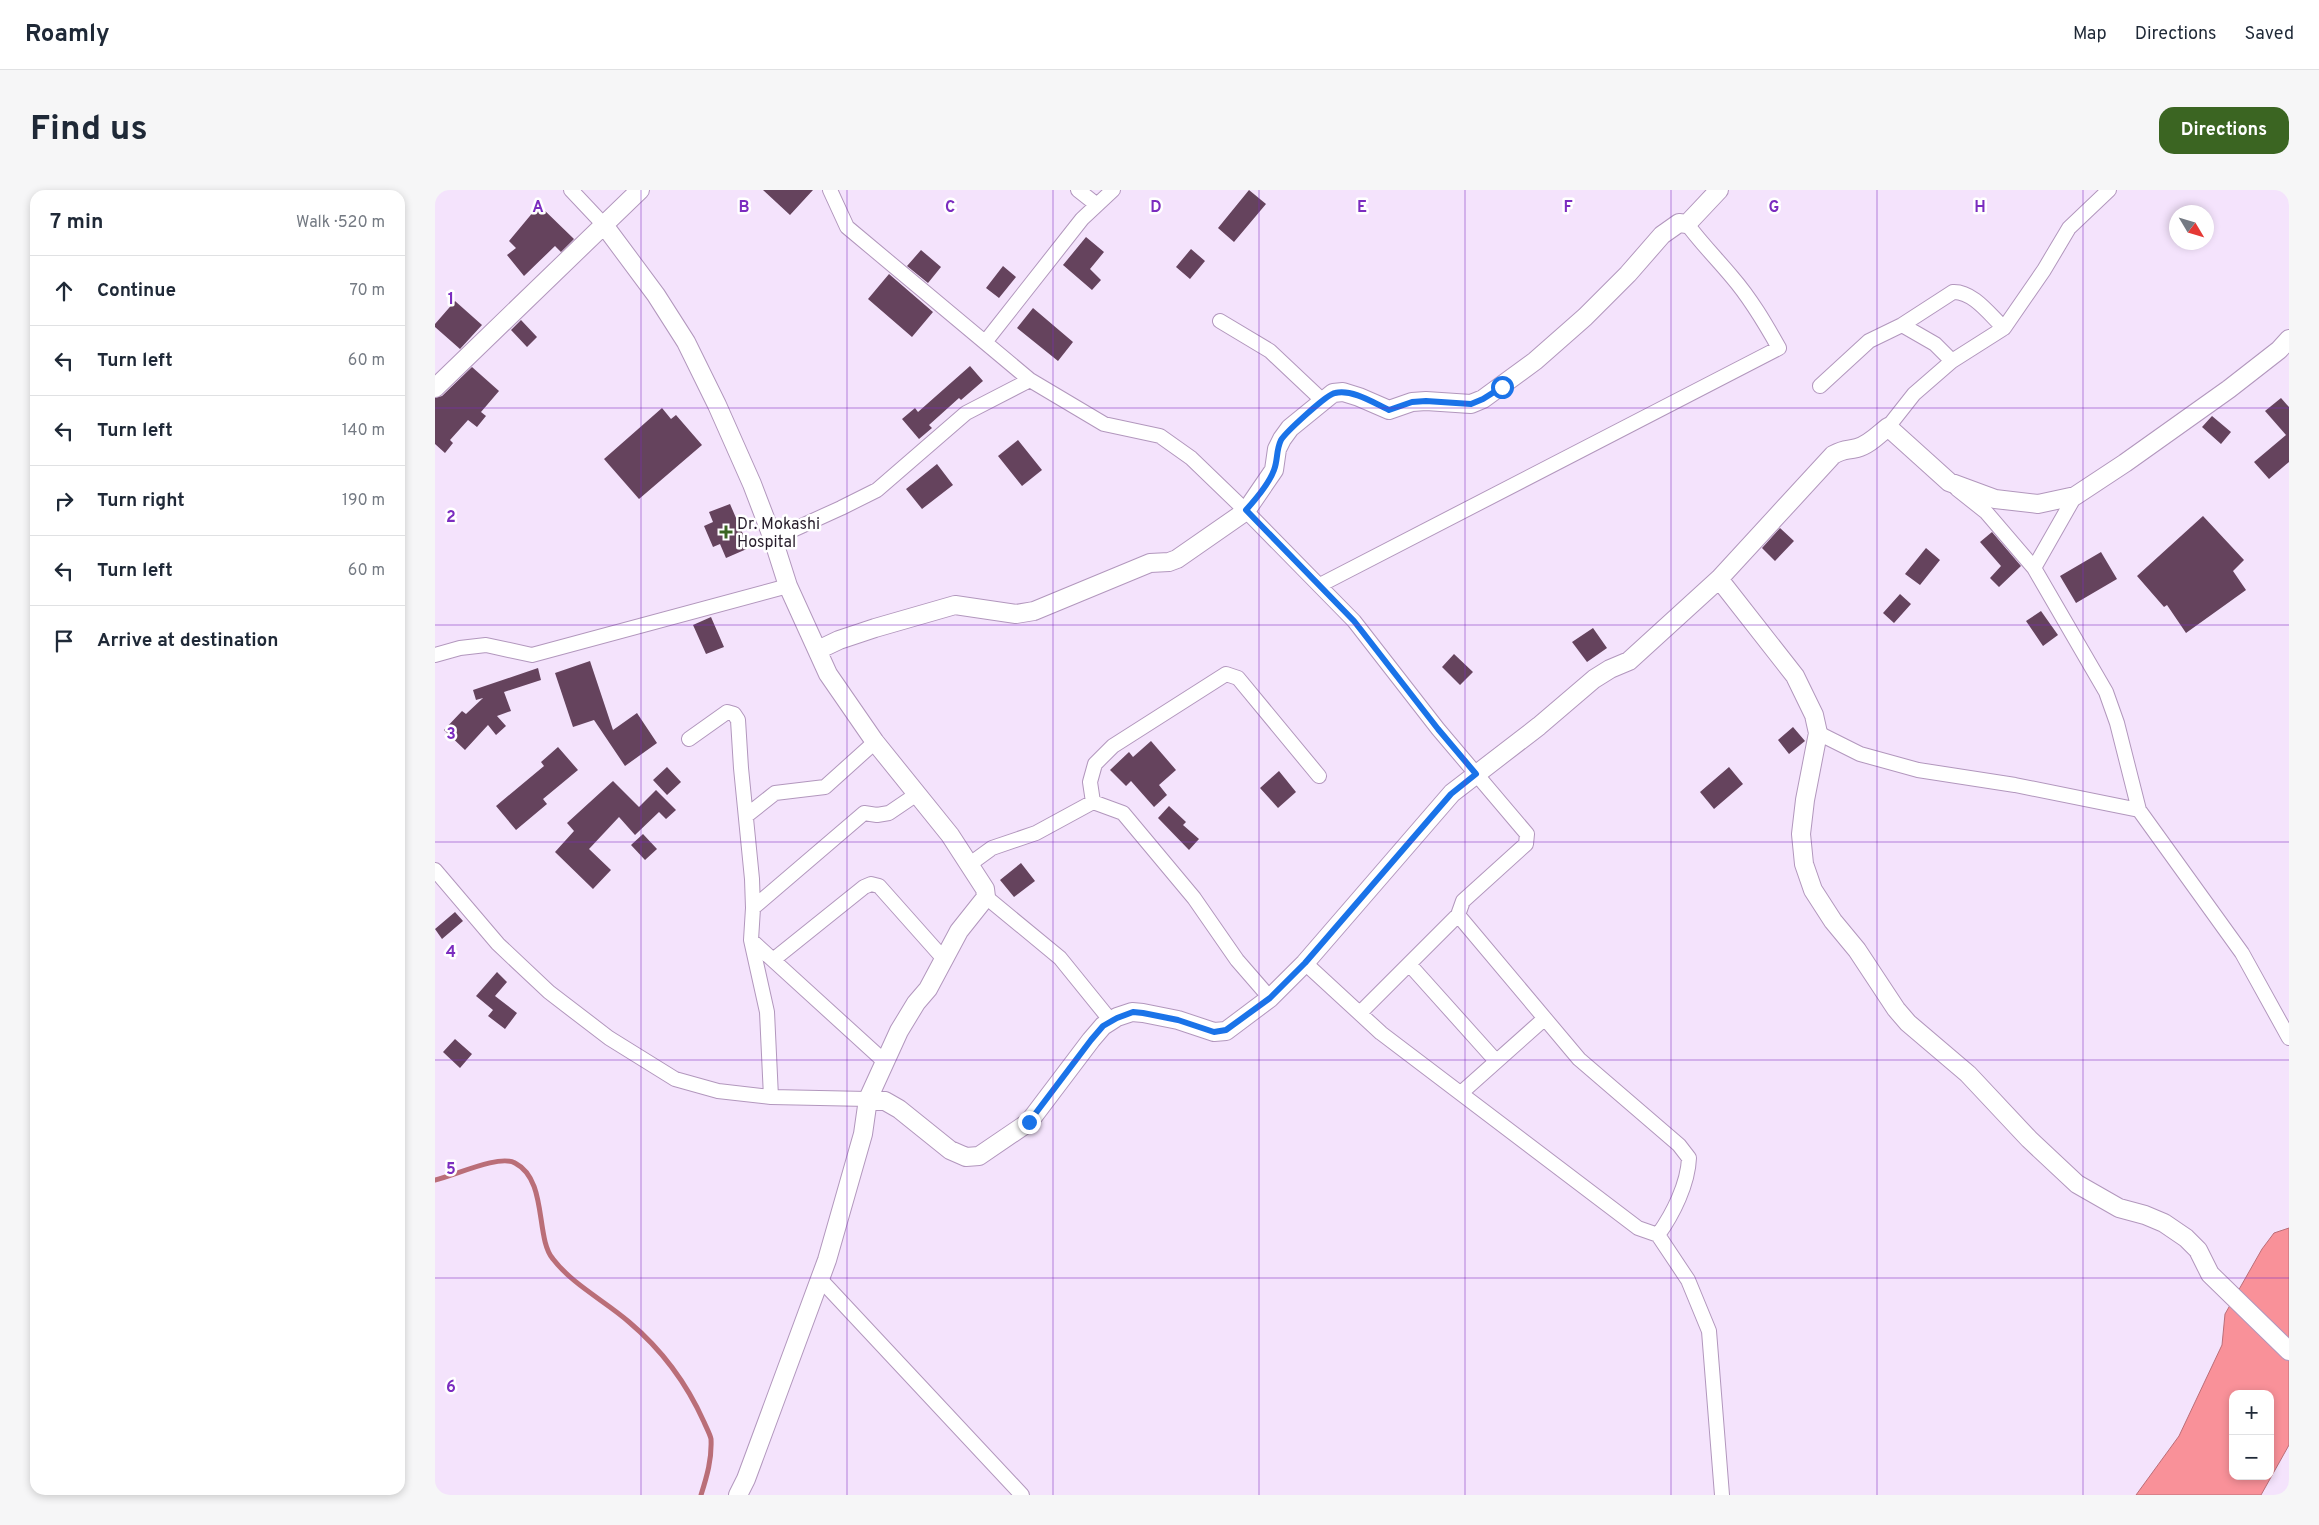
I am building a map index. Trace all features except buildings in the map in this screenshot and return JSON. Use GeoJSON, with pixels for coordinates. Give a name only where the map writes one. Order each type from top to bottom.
{"type":"FeatureCollection","features":[{"type":"Feature","properties":{"kind":"street"},"geometry":{"type":"LineString","coordinates":[[571,190],[604,225],[656,295],[686,342],[717,405],[773,538],[788,586],[819,650],[828,674],[875,742],[970,864],[985,889],[985,896],[959,931],[928,989],[916,1003],[899,1031],[868,1099],[863,1134],[820,1279],[746,1480],[738,1495]]}},
{"type":"Feature","properties":{"kind":"street"},"geometry":{"type":"LineString","coordinates":[[435,388],[639,190]]}},
{"type":"Feature","properties":{"kind":"street"},"geometry":{"type":"LineString","coordinates":[[830,190],[847,227],[986,341],[1030,380],[1104,424],[1159,436],[1191,458],[1246,510],[1354,621],[1438,729],[1527,834],[1526,844],[1463,902],[1458,915],[1360,1014]]}},
{"type":"Feature","properties":{"kind":"street"},"geometry":{"type":"LineString","coordinates":[[1077,190],[1097,205]]}},
{"type":"Feature","properties":{"kind":"street"},"geometry":{"type":"LineString","coordinates":[[986,341],[1082,219],[1113,190]]}},
{"type":"Feature","properties":{"kind":"street"},"geometry":{"type":"LineString","coordinates":[[1687,224],[1719,190]]}},
{"type":"Feature","properties":{"kind":"street"},"geometry":{"type":"LineString","coordinates":[[435,870],[498,944],[549,992],[609,1038],[675,1079],[718,1091],[771,1097],[885,1101],[899,1109],[950,1150],[966,1157],[979,1156],[1029,1122],[1091,1040],[1111,1021],[1133,1012],[1178,1020],[1214,1032],[1226,1030],[1270,998],[1305,963],[1451,794],[1539,726],[1594,679],[1609,669],[1629,661],[1719,579],[1833,455],[1844,449],[1856,449],[1865,445],[1888,427],[1914,394],[1952,361],[2005,328],[2044,270],[2069,228],[2109,190]]}},
{"type":"Feature","properties":{"kind":"street"},"geometry":{"type":"LineString","coordinates":[[819,650],[839,640],[875,628],[955,605],[1015,614],[1034,612],[1150,564],[1177,559],[1246,510],[1274,470],[1277,449],[1290,428],[1333,393],[1343,392],[1359,396],[1389,410],[1412,402],[1471,404],[1483,399],[1535,361],[1585,317],[1628,274],[1662,235],[1679,223],[1687,224],[1704,248],[1732,277],[1755,307],[1779,348],[1320,585]]}},
{"type":"Feature","properties":{"kind":"street"},"geometry":{"type":"LineString","coordinates":[[1820,386],[1869,342],[1902,325],[1953,292],[1961,292],[1969,296],[2005,328]]}},
{"type":"Feature","properties":{"kind":"street"},"geometry":{"type":"LineString","coordinates":[[1219,321],[1270,351],[1323,401]]}},
{"type":"Feature","properties":{"kind":"street"},"geometry":{"type":"LineString","coordinates":[[1902,325],[1935,344],[1952,361]]}},
{"type":"Feature","properties":{"kind":"street"},"geometry":{"type":"LineString","coordinates":[[1949,482],[1995,499],[2038,504],[2075,496],[2229,389],[2279,350],[2289,339]]}},
{"type":"Feature","properties":{"kind":"street"},"geometry":{"type":"LineString","coordinates":[[773,538],[877,490],[966,412],[1030,380]]}},
{"type":"Feature","properties":{"kind":"street"},"geometry":{"type":"LineString","coordinates":[[1888,427],[1949,482],[1986,512],[2034,568],[2106,692],[2117,723],[2139,810],[2242,954],[2289,1038]]}},
{"type":"Feature","properties":{"kind":"street"},"geometry":{"type":"LineString","coordinates":[[2034,568],[2075,496]]}},
{"type":"Feature","properties":{"kind":"street"},"geometry":{"type":"LineString","coordinates":[[1719,579],[1795,676],[1814,715],[1818,733],[1805,800],[1801,834],[1804,864],[1813,890],[1896,1008],[1908,1023],[1968,1074],[2029,1139],[2077,1184],[2119,1208],[2145,1215],[2164,1223],[2186,1238],[2198,1250],[2210,1274],[2289,1352]]}},
{"type":"Feature","properties":{"kind":"street"},"geometry":{"type":"LineString","coordinates":[[435,655],[460,648],[487,645],[532,655],[788,586]]}},
{"type":"Feature","properties":{"kind":"street"},"geometry":{"type":"LineString","coordinates":[[1093,802],[1090,782],[1095,764],[1113,746],[1226,674],[1238,678],[1319,776]]}},
{"type":"Feature","properties":{"kind":"street"},"geometry":{"type":"LineString","coordinates":[[689,739],[727,712],[734,714],[738,720],[753,908],[751,940],[767,1012],[771,1097]]}},
{"type":"Feature","properties":{"kind":"street"},"geometry":{"type":"LineString","coordinates":[[1818,733],[1860,754],[1919,770],[2015,785],[2139,810]]}},
{"type":"Feature","properties":{"kind":"street"},"geometry":{"type":"LineString","coordinates":[[746,816],[775,793],[825,787],[875,742]]}},
{"type":"Feature","properties":{"kind":"street"},"geometry":{"type":"LineString","coordinates":[[753,908],[864,813],[877,815],[889,813],[917,794]]}},
{"type":"Feature","properties":{"kind":"street"},"geometry":{"type":"LineString","coordinates":[[970,864],[992,848],[1036,833],[1093,802],[1123,813],[1194,898],[1237,960],[1270,998]]}},
{"type":"Feature","properties":{"kind":"street"},"geometry":{"type":"LineString","coordinates":[[773,960],[864,887],[871,884],[879,886],[943,958]]}},
{"type":"Feature","properties":{"kind":"street"},"geometry":{"type":"LineString","coordinates":[[985,896],[1060,958],[1111,1021]]}},
{"type":"Feature","properties":{"kind":"street"},"geometry":{"type":"LineString","coordinates":[[1458,915],[1579,1059],[1679,1145],[1689,1158],[1689,1169],[1679,1197],[1666,1224],[1658,1235]]}},
{"type":"Feature","properties":{"kind":"street"},"geometry":{"type":"LineString","coordinates":[[751,940],[885,1062]]}},
{"type":"Feature","properties":{"kind":"street"},"geometry":{"type":"LineString","coordinates":[[1305,963],[1381,1033],[1638,1228],[1658,1235],[1688,1280],[1709,1331],[1722,1495]]}},
{"type":"Feature","properties":{"kind":"street"},"geometry":{"type":"LineString","coordinates":[[1409,964],[1496,1061]]}},
{"type":"Feature","properties":{"kind":"street"},"geometry":{"type":"LineString","coordinates":[[1461,1093],[1544,1019]]}},
{"type":"Feature","properties":{"kind":"street"},"geometry":{"type":"LineString","coordinates":[[820,1279],[1022,1495]]}},
{"type":"Feature","properties":{"kind":"shaded area"},"geometry":{"type":"Polygon","coordinates":[[[2289,1228],[2289,1445],[2274,1472],[2274,1390],[2229,1390],[2229,1480],[2269,1480],[2261,1495],[2136,1495],[2179,1436],[2222,1345],[2225,1314],[2262,1249],[2274,1233],[2289,1228]]]}},
{"type":"Feature","properties":{"kind":"waterway"},"geometry":{"type":"LineString","coordinates":[[435,1180],[498,1161],[515,1163],[525,1171],[537,1195],[544,1238],[553,1259],[570,1277],[641,1332],[662,1355],[690,1394],[711,1439],[710,1460],[701,1495]]}},
{"type":"Feature","properties":{"kind":"place","name":"Dr. Mokashi Hospital"},"geometry":{"type":"Point","coordinates":[726,532]}},
{"type":"Feature","properties":{"kind":"route"},"geometry":{"type":"LineString","coordinates":[[1029,1122],[1091,1040],[1103,1026],[1111,1021],[1133,1012],[1143,1013],[1160,1018],[1178,1020],[1214,1032],[1226,1030],[1270,998],[1305,963],[1451,794],[1476,774],[1438,729],[1354,621],[1246,510],[1259,495],[1274,470],[1277,449],[1290,428],[1333,393],[1343,392],[1359,396],[1389,410],[1412,402],[1471,404],[1502,387]]}}]}
